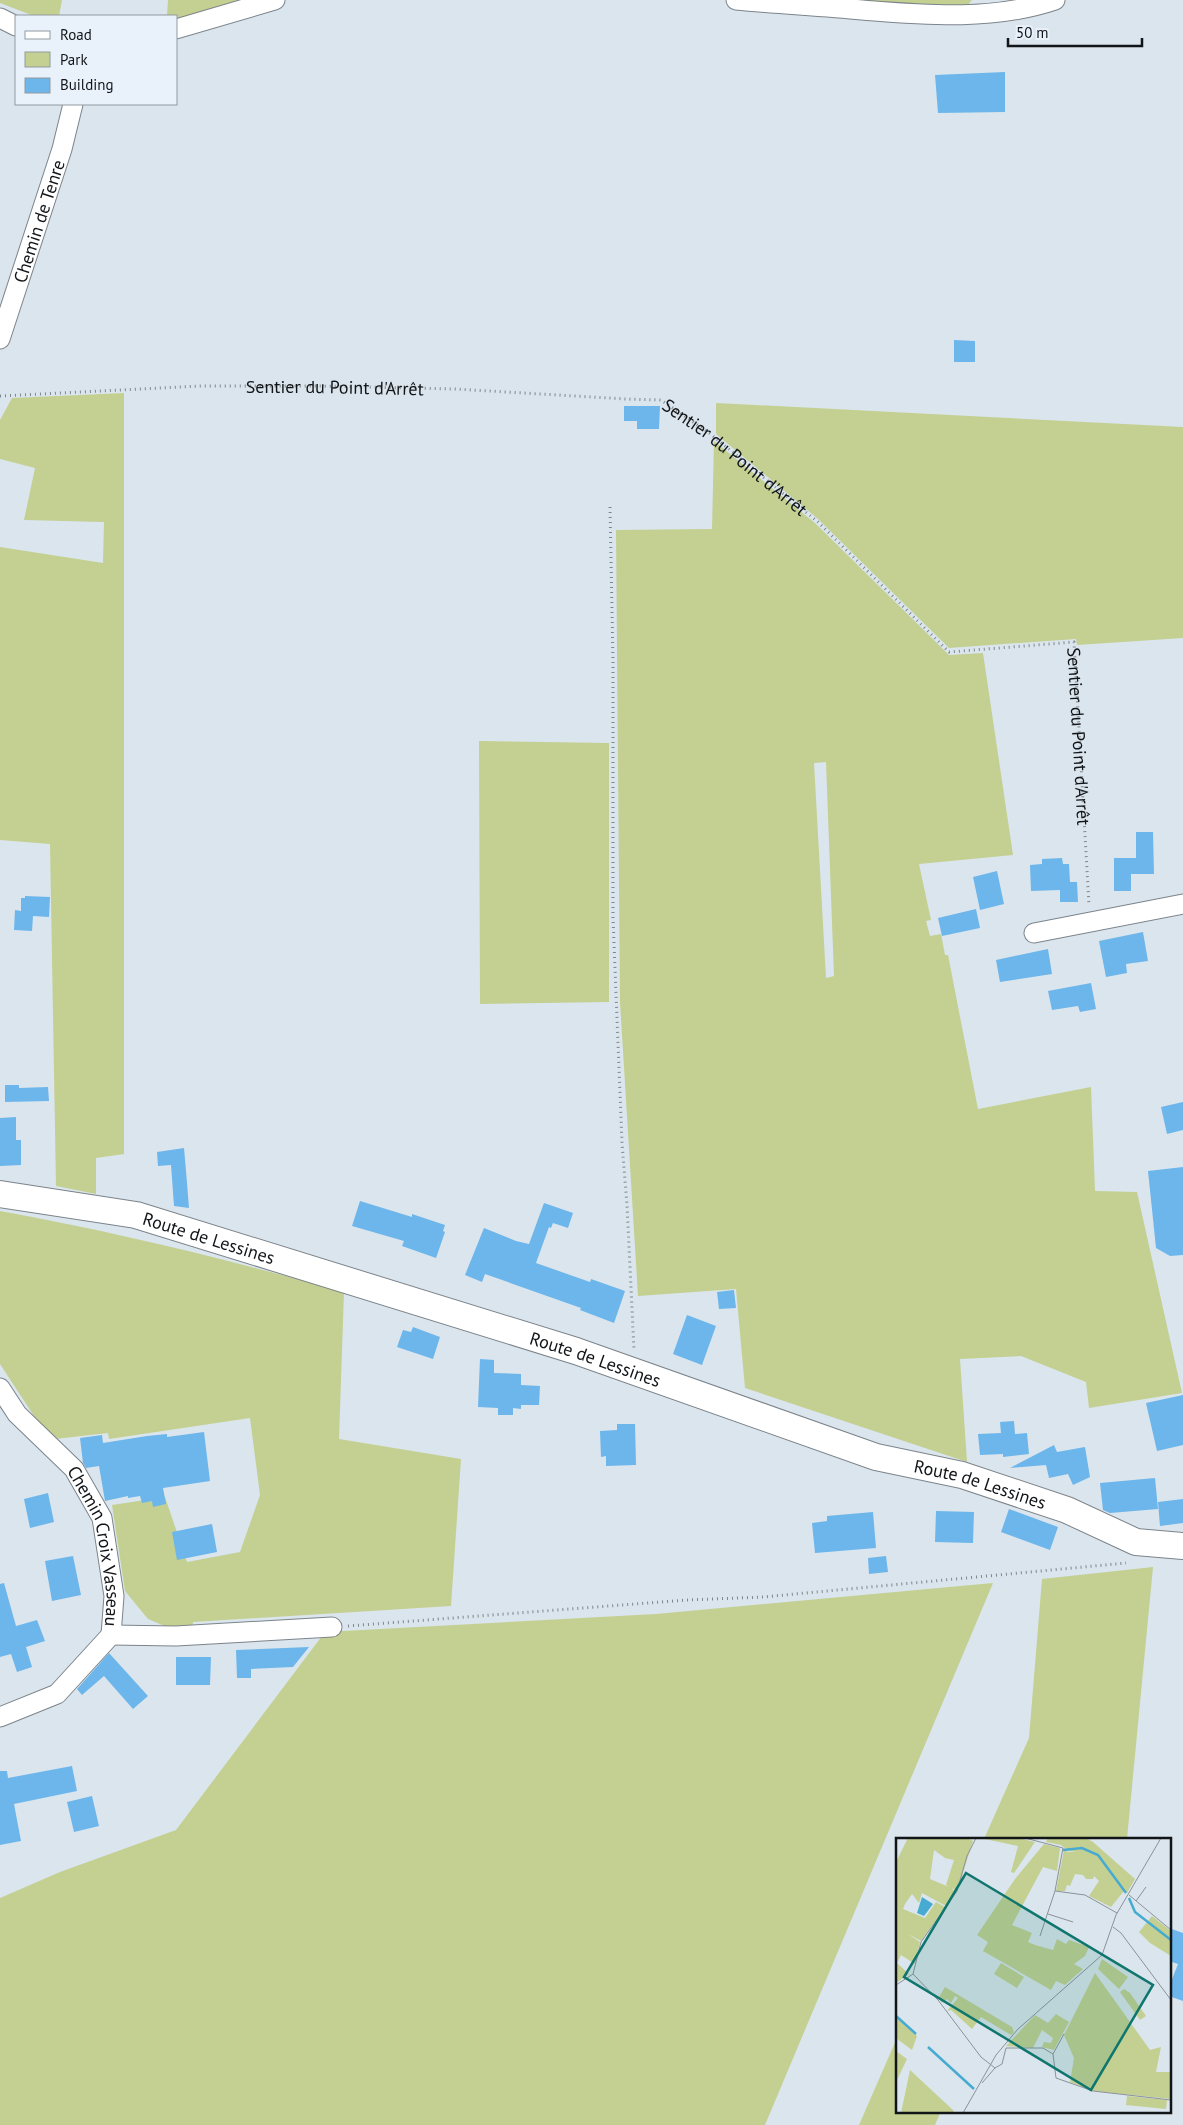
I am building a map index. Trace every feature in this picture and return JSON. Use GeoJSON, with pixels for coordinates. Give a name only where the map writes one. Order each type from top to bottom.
{"type":"FeatureCollection","features":[{"type":"Feature","properties":{"kind":"main road","name":"Route de Lessines"},"geometry":{"type":"LineString","coordinates":[[0,1194],[136,1215],[635,1370],[876,1457],[962,1475],[1067,1510],[1136,1542],[1183,1546]]}},
{"type":"Feature","properties":{"kind":"street"},"geometry":{"type":"LineString","coordinates":[[178,27],[275,0]]}},
{"type":"Feature","properties":{"kind":"street"},"geometry":{"type":"LineString","coordinates":[[736,0],[921,14],[985,14],[1037,6],[1055,0]]}},
{"type":"Feature","properties":{"kind":"street"},"geometry":{"type":"LineString","coordinates":[[0,18],[15,26]]}},
{"type":"Feature","properties":{"kind":"street","name":"Chemin de Tenre"},"geometry":{"type":"LineString","coordinates":[[0,339],[62,149],[73,105]]}},
{"type":"Feature","properties":{"kind":"street"},"geometry":{"type":"LineString","coordinates":[[1034,933],[1183,904]]}},
{"type":"Feature","properties":{"kind":"street","name":"Chemin Croix Vasseau"},"geometry":{"type":"LineString","coordinates":[[0,1388],[18,1414],[74,1469],[102,1518],[114,1596],[111,1634],[176,1636],[332,1627]]}},
{"type":"Feature","properties":{"kind":"street"},"geometry":{"type":"LineString","coordinates":[[0,1717],[57,1694],[111,1634]]}},
{"type":"Feature","properties":{"kind":"path","name":"Sentier du Point d'Arrêt"},"geometry":{"type":"LineString","coordinates":[[0,396],[202,386],[319,386],[455,389],[626,400],[661,400],[708,432],[818,522],[949,652],[1074,642],[1090,922]]}},
{"type":"Feature","properties":{"kind":"path"},"geometry":{"type":"LineString","coordinates":[[610,507],[613,662],[613,918],[622,1143],[635,1370]]}},
{"type":"Feature","properties":{"kind":"path"},"geometry":{"type":"LineString","coordinates":[[332,1627],[687,1600],[763,1597],[1120,1563]]}},
{"type":"Feature","properties":{"kind":"green space"},"geometry":{"type":"Polygon","coordinates":[[[0,0],[62,0],[59,15],[31,15],[0,3],[0,0]]]}},
{"type":"Feature","properties":{"kind":"green space"},"geometry":{"type":"Polygon","coordinates":[[[168,0],[253,0],[178,22],[178,15],[167,15],[168,0]]]}},
{"type":"Feature","properties":{"kind":"green space"},"geometry":{"type":"Polygon","coordinates":[[[804,0],[972,0],[965,8],[804,0]]]}},
{"type":"Feature","properties":{"kind":"green space"},"geometry":{"type":"Polygon","coordinates":[[[124,393],[124,1154],[96,1158],[96,1194],[56,1186],[50,844],[0,840],[0,547],[103,563],[104,522],[24,520],[35,468],[0,459],[0,420],[12,398],[124,393]]]}},
{"type":"Feature","properties":{"kind":"green space"},"geometry":{"type":"Polygon","coordinates":[[[716,403],[1183,427],[1183,638],[1077,645],[1076,639],[949,648],[818,519],[716,434],[716,403]]]}},
{"type":"Feature","properties":{"kind":"green space"},"geometry":{"type":"Polygon","coordinates":[[[714,441],[815,523],[949,655],[983,653],[1013,855],[919,864],[931,920],[926,921],[930,936],[941,934],[945,955],[948,955],[978,1109],[1091,1087],[1095,1191],[1137,1192],[1182,1393],[1089,1408],[1086,1382],[1021,1356],[960,1359],[967,1462],[745,1388],[736,1289],[638,1296],[620,1002],[616,530],[712,529],[714,441]],[[826,762],[814,763],[826,978],[834,976],[826,762]]]}},
{"type":"Feature","properties":{"kind":"green space"},"geometry":{"type":"Polygon","coordinates":[[[479,741],[609,743],[609,1002],[480,1004],[479,741]]]}},
{"type":"Feature","properties":{"kind":"green space"},"geometry":{"type":"Polygon","coordinates":[[[0,1211],[173,1247],[344,1292],[339,1439],[461,1459],[451,1606],[193,1622],[192,1628],[167,1627],[148,1619],[125,1591],[112,1505],[165,1497],[187,1562],[240,1552],[260,1495],[250,1418],[109,1439],[108,1433],[55,1439],[34,1416],[0,1364],[0,1211]]]}},
{"type":"Feature","properties":{"kind":"green space"},"geometry":{"type":"Polygon","coordinates":[[[1153,1567],[1127,1838],[984,1838],[1029,1738],[1042,1579],[1153,1567]]]}},
{"type":"Feature","properties":{"kind":"green space"},"geometry":{"type":"Polygon","coordinates":[[[993,1583],[765,2125],[0,2125],[0,1898],[60,1872],[176,1830],[325,1632],[656,1614],[993,1583]]]}},
{"type":"Feature","properties":{"kind":"green space"},"geometry":{"type":"Polygon","coordinates":[[[896,2040],[896,2112],[941,2112],[935,2125],[859,2125],[896,2040]]]}},
{"type":"Feature","properties":{"kind":"building"},"geometry":{"type":"Polygon","coordinates":[[[1005,72],[1005,112],[938,113],[935,75],[1005,72]]]}},
{"type":"Feature","properties":{"kind":"building"},"geometry":{"type":"Polygon","coordinates":[[[954,340],[975,341],[975,362],[954,362],[954,340]]]}},
{"type":"Feature","properties":{"kind":"building"},"geometry":{"type":"Polygon","coordinates":[[[624,406],[660,406],[659,429],[637,429],[637,421],[624,421],[624,406]]]}},
{"type":"Feature","properties":{"kind":"building"},"geometry":{"type":"Polygon","coordinates":[[[1136,832],[1153,832],[1154,874],[1131,874],[1131,891],[1114,891],[1114,858],[1136,858],[1136,832]]]}},
{"type":"Feature","properties":{"kind":"building"},"geometry":{"type":"Polygon","coordinates":[[[1062,858],[1063,864],[1069,864],[1070,882],[1077,882],[1078,902],[1060,902],[1060,890],[1031,891],[1030,865],[1042,864],[1042,859],[1062,858]]]}},
{"type":"Feature","properties":{"kind":"building"},"geometry":{"type":"Polygon","coordinates":[[[997,871],[1004,904],[980,910],[973,877],[997,871]]]}},
{"type":"Feature","properties":{"kind":"building"},"geometry":{"type":"Polygon","coordinates":[[[25,896],[50,897],[49,917],[33,916],[32,931],[14,930],[15,910],[21,911],[21,898],[25,898],[25,896]]]}},
{"type":"Feature","properties":{"kind":"building"},"geometry":{"type":"Polygon","coordinates":[[[976,909],[980,928],[942,936],[938,918],[976,909]]]}},
{"type":"Feature","properties":{"kind":"building"},"geometry":{"type":"Polygon","coordinates":[[[1143,932],[1148,961],[1126,964],[1127,973],[1106,977],[1099,941],[1143,932]]]}},
{"type":"Feature","properties":{"kind":"building"},"geometry":{"type":"Polygon","coordinates":[[[1048,949],[1052,974],[1000,982],[996,960],[1048,949]]]}},
{"type":"Feature","properties":{"kind":"building"},"geometry":{"type":"Polygon","coordinates":[[[1091,983],[1096,1009],[1080,1012],[1078,1006],[1052,1010],[1048,991],[1091,983]]]}},
{"type":"Feature","properties":{"kind":"building"},"geometry":{"type":"Polygon","coordinates":[[[5,1085],[19,1085],[19,1088],[48,1087],[49,1101],[5,1102],[5,1085]]]}},
{"type":"Feature","properties":{"kind":"building"},"geometry":{"type":"Polygon","coordinates":[[[1183,1102],[1183,1130],[1167,1134],[1161,1107],[1183,1102]]]}},
{"type":"Feature","properties":{"kind":"building"},"geometry":{"type":"Polygon","coordinates":[[[16,1117],[16,1140],[21,1140],[21,1165],[0,1166],[0,1118],[16,1117]]]}},
{"type":"Feature","properties":{"kind":"building"},"geometry":{"type":"Polygon","coordinates":[[[184,1148],[189,1208],[174,1206],[171,1165],[158,1166],[157,1152],[184,1148]]]}},
{"type":"Feature","properties":{"kind":"building"},"geometry":{"type":"Polygon","coordinates":[[[1183,1167],[1183,1255],[1170,1256],[1156,1248],[1148,1171],[1183,1167]]]}},
{"type":"Feature","properties":{"kind":"building"},"geometry":{"type":"Polygon","coordinates":[[[360,1201],[412,1217],[412,1214],[445,1225],[443,1231],[445,1232],[436,1258],[402,1246],[404,1241],[352,1226],[360,1201]]]}},
{"type":"Feature","properties":{"kind":"building"},"geometry":{"type":"Polygon","coordinates":[[[544,1203],[573,1213],[568,1228],[553,1223],[551,1228],[549,1227],[536,1263],[590,1282],[591,1279],[625,1291],[614,1323],[580,1310],[581,1308],[485,1274],[482,1282],[465,1275],[484,1228],[516,1241],[529,1244],[544,1203]]]}},
{"type":"Feature","properties":{"kind":"building"},"geometry":{"type":"Polygon","coordinates":[[[734,1290],[736,1308],[719,1309],[717,1292],[734,1290]]]}},
{"type":"Feature","properties":{"kind":"building"},"geometry":{"type":"Polygon","coordinates":[[[687,1315],[716,1326],[702,1365],[673,1354],[687,1315]]]}},
{"type":"Feature","properties":{"kind":"building"},"geometry":{"type":"Polygon","coordinates":[[[413,1327],[440,1337],[433,1359],[397,1347],[403,1330],[411,1332],[413,1327]]]}},
{"type":"Feature","properties":{"kind":"building"},"geometry":{"type":"Polygon","coordinates":[[[480,1359],[494,1360],[494,1373],[521,1374],[521,1385],[540,1386],[539,1405],[521,1405],[521,1409],[513,1408],[513,1415],[498,1415],[498,1408],[478,1407],[480,1359]]]}},
{"type":"Feature","properties":{"kind":"building"},"geometry":{"type":"Polygon","coordinates":[[[1183,1395],[1183,1445],[1157,1451],[1146,1403],[1183,1395]]]}},
{"type":"Feature","properties":{"kind":"building"},"geometry":{"type":"Polygon","coordinates":[[[1014,1421],[1015,1434],[1027,1433],[1029,1454],[1003,1457],[1003,1454],[980,1455],[978,1434],[1001,1433],[1000,1422],[1014,1421]]]}},
{"type":"Feature","properties":{"kind":"building"},"geometry":{"type":"Polygon","coordinates":[[[617,1424],[635,1424],[636,1465],[606,1466],[606,1456],[601,1457],[600,1431],[617,1430],[617,1424]]]}},
{"type":"Feature","properties":{"kind":"building"},"geometry":{"type":"Polygon","coordinates":[[[204,1432],[210,1481],[163,1488],[166,1504],[153,1507],[152,1501],[142,1503],[140,1496],[128,1498],[128,1496],[105,1501],[99,1466],[86,1468],[83,1463],[80,1438],[102,1435],[103,1443],[147,1436],[167,1434],[167,1437],[204,1432]]]}},
{"type":"Feature","properties":{"kind":"building"},"geometry":{"type":"Polygon","coordinates":[[[1054,1445],[1057,1452],[1085,1447],[1090,1477],[1073,1485],[1068,1474],[1049,1478],[1046,1465],[1010,1468],[1054,1445]]]}},
{"type":"Feature","properties":{"kind":"building"},"geometry":{"type":"Polygon","coordinates":[[[1155,1478],[1158,1509],[1110,1513],[1103,1510],[1100,1483],[1155,1478]]]}},
{"type":"Feature","properties":{"kind":"building"},"geometry":{"type":"Polygon","coordinates":[[[48,1493],[54,1522],[30,1528],[24,1499],[48,1493]]]}},
{"type":"Feature","properties":{"kind":"building"},"geometry":{"type":"Polygon","coordinates":[[[1183,1499],[1183,1523],[1160,1526],[1158,1502],[1183,1499]]]}},
{"type":"Feature","properties":{"kind":"building"},"geometry":{"type":"Polygon","coordinates":[[[1009,1509],[1058,1527],[1050,1550],[1001,1532],[1009,1509]]]}},
{"type":"Feature","properties":{"kind":"building"},"geometry":{"type":"Polygon","coordinates":[[[936,1511],[974,1512],[973,1543],[935,1542],[936,1511]]]}},
{"type":"Feature","properties":{"kind":"building"},"geometry":{"type":"Polygon","coordinates":[[[873,1512],[876,1548],[815,1553],[812,1523],[827,1521],[827,1516],[873,1512]]]}},
{"type":"Feature","properties":{"kind":"building"},"geometry":{"type":"Polygon","coordinates":[[[212,1524],[217,1552],[177,1560],[172,1532],[212,1524]]]}},
{"type":"Feature","properties":{"kind":"building"},"geometry":{"type":"Polygon","coordinates":[[[73,1556],[81,1595],[52,1601],[45,1561],[73,1556]]]}},
{"type":"Feature","properties":{"kind":"building"},"geometry":{"type":"Polygon","coordinates":[[[886,1556],[888,1572],[869,1574],[868,1558],[886,1556]]]}},
{"type":"Feature","properties":{"kind":"building"},"geometry":{"type":"Polygon","coordinates":[[[4,1583],[16,1626],[37,1620],[45,1641],[26,1647],[32,1667],[17,1672],[11,1654],[0,1657],[0,1584],[4,1583]]]}},
{"type":"Feature","properties":{"kind":"building"},"geometry":{"type":"Polygon","coordinates":[[[309,1647],[293,1667],[251,1669],[251,1678],[237,1678],[236,1650],[309,1647]]]}},
{"type":"Feature","properties":{"kind":"building"},"geometry":{"type":"Polygon","coordinates":[[[109,1653],[148,1696],[133,1709],[104,1676],[82,1695],[77,1689],[109,1653]]]}},
{"type":"Feature","properties":{"kind":"building"},"geometry":{"type":"Polygon","coordinates":[[[176,1657],[211,1657],[210,1685],[176,1685],[176,1657]]]}},
{"type":"Feature","properties":{"kind":"building"},"geometry":{"type":"Polygon","coordinates":[[[72,1766],[77,1791],[14,1804],[21,1841],[0,1845],[0,1771],[7,1771],[8,1778],[72,1766]]]}},
{"type":"Feature","properties":{"kind":"building"},"geometry":{"type":"Polygon","coordinates":[[[92,1796],[99,1826],[74,1832],[67,1802],[92,1796]]]}},
{"type":"Feature","properties":{"kind":"building"},"geometry":{"type":"Polygon","coordinates":[[[1170,1928],[1183,1933],[1183,2001],[1170,1996],[1170,1984],[1178,1964],[1170,1961],[1170,1928]]]}}]}
